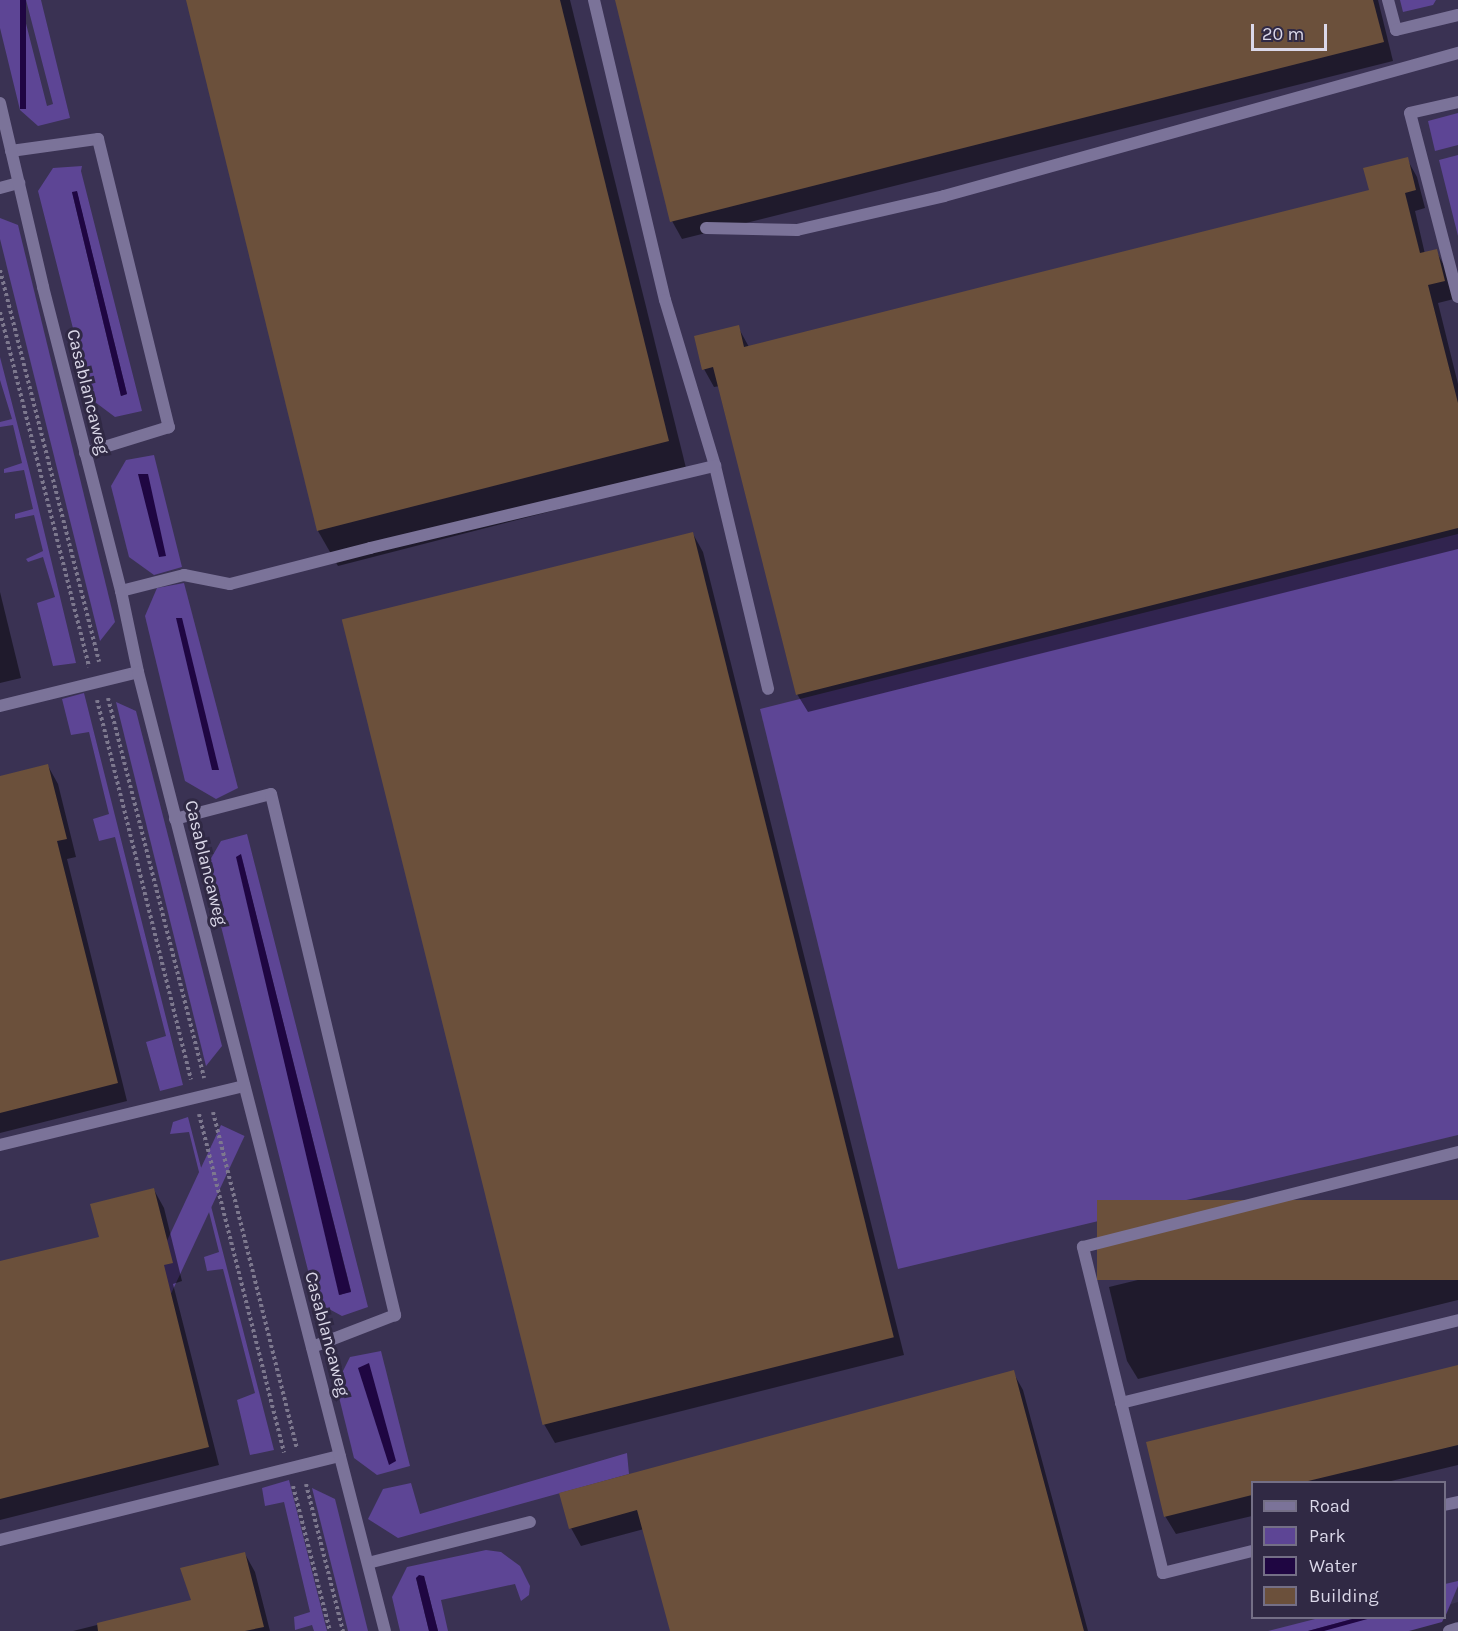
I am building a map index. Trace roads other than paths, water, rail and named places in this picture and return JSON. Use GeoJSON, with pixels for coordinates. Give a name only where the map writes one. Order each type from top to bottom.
{"type":"FeatureCollection","features":[{"type":"Feature","properties":{"kind":"street"},"geometry":{"type":"LineString","coordinates":[[594,0],[665,300],[715,466],[768,688]]}},
{"type":"Feature","properties":{"kind":"street"},"geometry":{"type":"LineString","coordinates":[[1389,0],[1396,30],[1458,15]]}},
{"type":"Feature","properties":{"kind":"street"},"geometry":{"type":"LineString","coordinates":[[706,228],[797,230],[944,196],[1458,53]]}},
{"type":"Feature","properties":{"kind":"street"},"geometry":{"type":"LineString","coordinates":[[1458,102],[1410,113],[1458,297]]}},
{"type":"Feature","properties":{"kind":"street","name":"Casablancaweg"},"geometry":{"type":"LineString","coordinates":[[0,107],[121,591],[138,672],[385,1631]]}},
{"type":"Feature","properties":{"kind":"street"},"geometry":{"type":"LineString","coordinates":[[11,151],[98,139],[170,427],[85,453]]}},
{"type":"Feature","properties":{"kind":"street"},"geometry":{"type":"LineString","coordinates":[[0,188],[19,183]]}},
{"type":"Feature","properties":{"kind":"street"},"geometry":{"type":"LineString","coordinates":[[121,591],[184,575],[230,584],[370,548],[715,466]]}},
{"type":"Feature","properties":{"kind":"street"},"geometry":{"type":"LineString","coordinates":[[0,706],[138,672]]}},
{"type":"Feature","properties":{"kind":"street"},"geometry":{"type":"LineString","coordinates":[[176,819],[271,794],[395,1315],[312,1347]]}},
{"type":"Feature","properties":{"kind":"street"},"geometry":{"type":"LineString","coordinates":[[0,1145],[244,1086]]}},
{"type":"Feature","properties":{"kind":"street"},"geometry":{"type":"LineString","coordinates":[[1251,1551],[1163,1573],[1083,1247],[1458,1152]]}},
{"type":"Feature","properties":{"kind":"street"},"geometry":{"type":"LineString","coordinates":[[1121,1403],[1458,1320]]}},
{"type":"Feature","properties":{"kind":"street"},"geometry":{"type":"LineString","coordinates":[[0,1540],[340,1456]]}},
{"type":"Feature","properties":{"kind":"street"},"geometry":{"type":"LineString","coordinates":[[368,1563],[530,1522]]}},
{"type":"Feature","properties":{"kind":"street"},"geometry":{"type":"LineString","coordinates":[[1449,1631],[1458,1629]]}},
{"type":"Feature","properties":{"kind":"water"},"geometry":{"type":"Polygon","coordinates":[[[20,0],[26,0],[26,109],[20,109],[20,0]]]}},
{"type":"Feature","properties":{"kind":"water"},"geometry":{"type":"Polygon","coordinates":[[[77,191],[127,394],[121,396],[72,192],[77,191]]]}},
{"type":"Feature","properties":{"kind":"water"},"geometry":{"type":"Polygon","coordinates":[[[138,474],[148,474],[166,556],[159,557],[138,474]]]}},
{"type":"Feature","properties":{"kind":"water"},"geometry":{"type":"Polygon","coordinates":[[[176,618],[182,618],[219,770],[212,770],[176,618]]]}},
{"type":"Feature","properties":{"kind":"water"},"geometry":{"type":"Polygon","coordinates":[[[241,854],[351,1292],[339,1295],[236,857],[241,854]]]}},
{"type":"Feature","properties":{"kind":"water"},"geometry":{"type":"Polygon","coordinates":[[[369,1363],[396,1461],[389,1465],[358,1368],[369,1363]]]}},
{"type":"Feature","properties":{"kind":"water"},"geometry":{"type":"Polygon","coordinates":[[[419,1575],[424,1576],[438,1631],[429,1631],[416,1578],[419,1575]]]}},
{"type":"Feature","properties":{"kind":"water"},"geometry":{"type":"Polygon","coordinates":[[[1352,1619],[1367,1619],[1324,1631],[1308,1631],[1352,1619]]]}}]}
